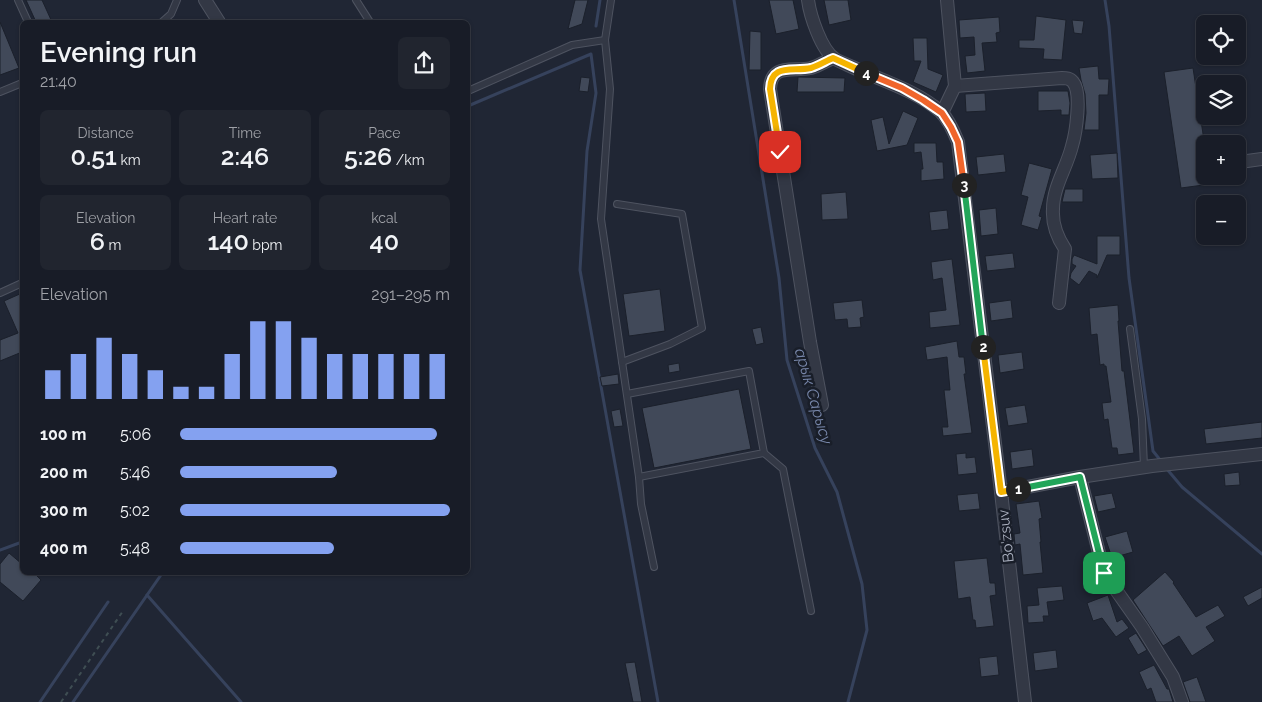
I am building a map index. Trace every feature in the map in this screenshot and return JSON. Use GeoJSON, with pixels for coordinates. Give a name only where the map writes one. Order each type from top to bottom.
{"type":"FeatureCollection","features":[{"type":"Feature","properties":{"kind":"street"},"geometry":{"type":"LineString","coordinates":[[205,0],[217,20]]}},
{"type":"Feature","properties":{"kind":"street"},"geometry":{"type":"LineString","coordinates":[[808,0],[818,34],[833,58],[812,68],[778,71],[773,75],[770,89],[810,342],[822,405]]}},
{"type":"Feature","properties":{"kind":"street"},"geometry":{"type":"LineString","coordinates":[[942,113],[955,86],[946,0]]}},
{"type":"Feature","properties":{"kind":"street","name":"Bo'zsuv"},"geometry":{"type":"LineString","coordinates":[[833,58],[902,88],[923,100],[942,113],[958,142],[1025,702]]}},
{"type":"Feature","properties":{"kind":"street"},"geometry":{"type":"LineString","coordinates":[[955,86],[1062,78],[1071,80],[1075,84],[1077,91],[1076,128],[1072,147],[1056,192],[1053,208],[1056,232],[1065,249],[1059,302]]}},
{"type":"Feature","properties":{"kind":"street"},"geometry":{"type":"LineString","coordinates":[[1246,161],[1262,159]]}},
{"type":"Feature","properties":{"kind":"street"},"geometry":{"type":"LineString","coordinates":[[1001,492],[1080,477],[1148,467],[1262,454]]}},
{"type":"Feature","properties":{"kind":"street"},"geometry":{"type":"LineString","coordinates":[[1080,477],[1104,573],[1168,668],[1182,702]]}},
{"type":"Feature","properties":{"kind":"lane"},"geometry":{"type":"LineString","coordinates":[[18,0],[27,20]]}},
{"type":"Feature","properties":{"kind":"lane"},"geometry":{"type":"LineString","coordinates":[[164,20],[171,14],[177,0]]}},
{"type":"Feature","properties":{"kind":"lane"},"geometry":{"type":"LineString","coordinates":[[356,0],[369,20]]}},
{"type":"Feature","properties":{"kind":"lane"},"geometry":{"type":"LineString","coordinates":[[610,0],[605,40],[610,89],[601,220],[639,477],[641,504],[654,568]]}},
{"type":"Feature","properties":{"kind":"lane"},"geometry":{"type":"LineString","coordinates":[[470,90],[572,45],[605,40]]}},
{"type":"Feature","properties":{"kind":"lane"},"geometry":{"type":"LineString","coordinates":[[0,92],[20,85]]}},
{"type":"Feature","properties":{"kind":"lane"},"geometry":{"type":"LineString","coordinates":[[617,204],[682,214],[702,328],[670,344],[622,362]]}},
{"type":"Feature","properties":{"kind":"lane"},"geometry":{"type":"LineString","coordinates":[[0,293],[20,284]]}},
{"type":"Feature","properties":{"kind":"lane"},"geometry":{"type":"LineString","coordinates":[[1130,329],[1148,467]]}},
{"type":"Feature","properties":{"kind":"lane"},"geometry":{"type":"LineString","coordinates":[[627,394],[748,371],[764,453],[783,469],[811,611]]}},
{"type":"Feature","properties":{"kind":"lane"},"geometry":{"type":"LineString","coordinates":[[639,477],[764,453]]}},
{"type":"Feature","properties":{"kind":"path"},"geometry":{"type":"LineString","coordinates":[[61,702],[123,611]]}},
{"type":"Feature","properties":{"kind":"building"},"geometry":{"type":"Polygon","coordinates":[[[26,0],[42,0],[51,20],[35,20],[26,0]]]}},
{"type":"Feature","properties":{"kind":"building"},"geometry":{"type":"Polygon","coordinates":[[[575,0],[588,0],[582,24],[568,29],[575,0]]]}},
{"type":"Feature","properties":{"kind":"building"},"geometry":{"type":"Polygon","coordinates":[[[769,0],[793,0],[799,29],[776,34],[769,0]]]}},
{"type":"Feature","properties":{"kind":"building"},"geometry":{"type":"Polygon","coordinates":[[[824,0],[848,0],[851,20],[829,25],[824,0]]]}},
{"type":"Feature","properties":{"kind":"building"},"geometry":{"type":"Polygon","coordinates":[[[1036,16],[1066,20],[1062,60],[1043,59],[1044,49],[1019,48],[1019,40],[1034,40],[1036,16]]]}},
{"type":"Feature","properties":{"kind":"building"},"geometry":{"type":"Polygon","coordinates":[[[999,17],[1000,32],[996,33],[997,42],[982,43],[985,71],[967,73],[965,56],[975,55],[974,37],[960,38],[959,20],[999,17]]]}},
{"type":"Feature","properties":{"kind":"building"},"geometry":{"type":"Polygon","coordinates":[[[1072,20],[1084,21],[1082,34],[1074,33],[1072,20]]]}},
{"type":"Feature","properties":{"kind":"building"},"geometry":{"type":"Polygon","coordinates":[[[0,22],[19,68],[0,75],[0,22]]]}},
{"type":"Feature","properties":{"kind":"building"},"geometry":{"type":"Polygon","coordinates":[[[750,31],[761,32],[761,70],[749,70],[750,31]]]}},
{"type":"Feature","properties":{"kind":"building"},"geometry":{"type":"Polygon","coordinates":[[[913,38],[927,38],[928,69],[943,75],[936,92],[913,82],[921,61],[914,61],[913,38]]]}},
{"type":"Feature","properties":{"kind":"building"},"geometry":{"type":"Polygon","coordinates":[[[1098,66],[1099,79],[1109,79],[1108,95],[1099,95],[1099,130],[1084,130],[1086,113],[1085,94],[1079,68],[1098,66]]]}},
{"type":"Feature","properties":{"kind":"building"},"geometry":{"type":"Polygon","coordinates":[[[1193,68],[1196,88],[1196,125],[1202,125],[1203,135],[1196,135],[1196,185],[1204,185],[1181,188],[1164,72],[1193,68]]]}},
{"type":"Feature","properties":{"kind":"building"},"geometry":{"type":"Polygon","coordinates":[[[581,77],[590,78],[588,92],[579,91],[581,77]]]}},
{"type":"Feature","properties":{"kind":"building"},"geometry":{"type":"Polygon","coordinates":[[[798,77],[845,78],[844,92],[797,92],[798,77]]]}},
{"type":"Feature","properties":{"kind":"building"},"geometry":{"type":"Polygon","coordinates":[[[1038,91],[1068,91],[1069,115],[1061,115],[1061,110],[1038,111],[1038,91]]]}},
{"type":"Feature","properties":{"kind":"building"},"geometry":{"type":"Polygon","coordinates":[[[985,93],[986,111],[966,112],[965,94],[985,93]]]}},
{"type":"Feature","properties":{"kind":"building"},"geometry":{"type":"Polygon","coordinates":[[[903,111],[918,118],[907,145],[877,151],[871,120],[883,117],[889,144],[903,111]]]}},
{"type":"Feature","properties":{"kind":"building"},"geometry":{"type":"Polygon","coordinates":[[[914,143],[936,143],[937,162],[943,162],[944,179],[921,181],[921,169],[923,169],[921,152],[914,153],[914,143]]]}},
{"type":"Feature","properties":{"kind":"building"},"geometry":{"type":"Polygon","coordinates":[[[1117,153],[1118,178],[1092,179],[1090,155],[1117,153]]]}},
{"type":"Feature","properties":{"kind":"building"},"geometry":{"type":"Polygon","coordinates":[[[1004,154],[1006,172],[978,175],[976,157],[1004,154]]]}},
{"type":"Feature","properties":{"kind":"building"},"geometry":{"type":"Polygon","coordinates":[[[1029,163],[1052,169],[1039,216],[1042,217],[1038,230],[1021,225],[1028,197],[1021,195],[1029,163]]]}},
{"type":"Feature","properties":{"kind":"building"},"geometry":{"type":"Polygon","coordinates":[[[1065,189],[1083,189],[1083,202],[1062,202],[1065,189]]]}},
{"type":"Feature","properties":{"kind":"building"},"geometry":{"type":"Polygon","coordinates":[[[846,192],[848,219],[822,220],[821,194],[846,192]]]}},
{"type":"Feature","properties":{"kind":"building"},"geometry":{"type":"Polygon","coordinates":[[[996,208],[998,234],[981,236],[979,210],[996,208]]]}},
{"type":"Feature","properties":{"kind":"building"},"geometry":{"type":"Polygon","coordinates":[[[947,210],[949,229],[931,231],[929,212],[947,210]]]}},
{"type":"Feature","properties":{"kind":"building"},"geometry":{"type":"Polygon","coordinates":[[[1097,236],[1120,236],[1120,255],[1107,255],[1097,278],[1097,275],[1089,271],[1079,285],[1070,278],[1076,266],[1072,264],[1072,259],[1074,255],[1097,264],[1097,236]]]}},
{"type":"Feature","properties":{"kind":"building"},"geometry":{"type":"Polygon","coordinates":[[[1013,253],[1015,268],[987,271],[985,256],[1013,253]]]}},
{"type":"Feature","properties":{"kind":"building"},"geometry":{"type":"Polygon","coordinates":[[[952,259],[960,325],[930,328],[929,312],[946,310],[942,278],[933,280],[931,262],[952,259]]]}},
{"type":"Feature","properties":{"kind":"building"},"geometry":{"type":"Polygon","coordinates":[[[660,289],[665,331],[629,336],[623,294],[660,289]]]}},
{"type":"Feature","properties":{"kind":"building"},"geometry":{"type":"Polygon","coordinates":[[[20,294],[20,353],[0,361],[0,340],[18,333],[4,301],[20,294]]]}},
{"type":"Feature","properties":{"kind":"building"},"geometry":{"type":"Polygon","coordinates":[[[862,300],[864,317],[860,318],[861,327],[848,328],[847,319],[835,320],[833,303],[862,300]]]}},
{"type":"Feature","properties":{"kind":"building"},"geometry":{"type":"Polygon","coordinates":[[[1011,300],[1013,318],[991,321],[989,303],[1011,300]]]}},
{"type":"Feature","properties":{"kind":"building"},"geometry":{"type":"Polygon","coordinates":[[[1118,305],[1122,371],[1124,371],[1134,453],[1118,455],[1117,448],[1112,448],[1108,419],[1104,420],[1102,403],[1111,402],[1106,366],[1104,364],[1100,365],[1097,334],[1091,335],[1089,308],[1118,305]]]}},
{"type":"Feature","properties":{"kind":"building"},"geometry":{"type":"Polygon","coordinates":[[[761,327],[764,343],[756,345],[752,329],[761,327]]]}},
{"type":"Feature","properties":{"kind":"building"},"geometry":{"type":"Polygon","coordinates":[[[957,341],[959,357],[964,357],[966,374],[964,374],[972,433],[943,436],[942,427],[948,427],[944,390],[950,390],[947,357],[927,360],[925,347],[957,341]]]}},
{"type":"Feature","properties":{"kind":"building"},"geometry":{"type":"Polygon","coordinates":[[[1022,352],[1024,369],[1000,373],[998,355],[1022,352]]]}},
{"type":"Feature","properties":{"kind":"building"},"geometry":{"type":"Polygon","coordinates":[[[679,363],[680,371],[669,373],[668,365],[679,363]]]}},
{"type":"Feature","properties":{"kind":"building"},"geometry":{"type":"Polygon","coordinates":[[[618,374],[619,384],[602,386],[600,377],[618,374]]]}},
{"type":"Feature","properties":{"kind":"building"},"geometry":{"type":"Polygon","coordinates":[[[739,389],[751,449],[654,468],[642,408],[739,389]]]}},
{"type":"Feature","properties":{"kind":"building"},"geometry":{"type":"Polygon","coordinates":[[[1025,405],[1028,423],[1008,426],[1005,408],[1025,405]]]}},
{"type":"Feature","properties":{"kind":"building"},"geometry":{"type":"Polygon","coordinates":[[[620,409],[623,426],[614,427],[611,411],[620,409]]]}},
{"type":"Feature","properties":{"kind":"building"},"geometry":{"type":"Polygon","coordinates":[[[1262,422],[1262,438],[1206,444],[1204,429],[1262,422]]]}},
{"type":"Feature","properties":{"kind":"building"},"geometry":{"type":"Polygon","coordinates":[[[1032,449],[1034,466],[1012,469],[1010,452],[1032,449]]]}},
{"type":"Feature","properties":{"kind":"building"},"geometry":{"type":"Polygon","coordinates":[[[966,453],[966,458],[975,457],[977,473],[958,475],[956,454],[966,453]]]}},
{"type":"Feature","properties":{"kind":"building"},"geometry":{"type":"Polygon","coordinates":[[[1239,472],[1240,485],[1225,486],[1224,474],[1239,472]]]}},
{"type":"Feature","properties":{"kind":"building"},"geometry":{"type":"Polygon","coordinates":[[[978,493],[980,509],[959,511],[957,495],[978,493]]]}},
{"type":"Feature","properties":{"kind":"building"},"geometry":{"type":"Polygon","coordinates":[[[1112,493],[1116,508],[1098,512],[1094,496],[1112,493]]]}},
{"type":"Feature","properties":{"kind":"building"},"geometry":{"type":"Polygon","coordinates":[[[1039,501],[1042,518],[1039,519],[1043,573],[1023,575],[1020,544],[1015,545],[1014,534],[1020,533],[1016,504],[1039,501]]]}},
{"type":"Feature","properties":{"kind":"building"},"geometry":{"type":"Polygon","coordinates":[[[1127,531],[1133,552],[1112,558],[1105,537],[1127,531]]]}},
{"type":"Feature","properties":{"kind":"building"},"geometry":{"type":"Polygon","coordinates":[[[9,553],[20,562],[20,575],[36,575],[41,580],[23,601],[0,582],[0,564],[9,553]]]}},
{"type":"Feature","properties":{"kind":"building"},"geometry":{"type":"Polygon","coordinates":[[[987,558],[990,583],[995,583],[996,595],[990,596],[994,626],[976,628],[970,597],[958,599],[954,561],[987,558]]]}},
{"type":"Feature","properties":{"kind":"building"},"geometry":{"type":"Polygon","coordinates":[[[1165,572],[1174,582],[1196,617],[1218,605],[1225,616],[1206,627],[1215,641],[1192,656],[1179,636],[1163,646],[1133,600],[1165,572]]]}},
{"type":"Feature","properties":{"kind":"building"},"geometry":{"type":"Polygon","coordinates":[[[1062,586],[1064,600],[1047,602],[1049,616],[1043,616],[1044,622],[1028,623],[1027,606],[1039,605],[1037,588],[1062,586]]]}},
{"type":"Feature","properties":{"kind":"building"},"geometry":{"type":"Polygon","coordinates":[[[1262,587],[1262,598],[1248,606],[1243,597],[1262,587]]]}},
{"type":"Feature","properties":{"kind":"building"},"geometry":{"type":"Polygon","coordinates":[[[1108,595],[1117,622],[1122,619],[1129,628],[1116,637],[1102,618],[1093,621],[1087,603],[1108,595]]]}},
{"type":"Feature","properties":{"kind":"building"},"geometry":{"type":"Polygon","coordinates":[[[1136,633],[1147,650],[1138,655],[1128,638],[1136,633]]]}},
{"type":"Feature","properties":{"kind":"building"},"geometry":{"type":"Polygon","coordinates":[[[1056,650],[1058,668],[1035,671],[1033,653],[1056,650]]]}},
{"type":"Feature","properties":{"kind":"building"},"geometry":{"type":"Polygon","coordinates":[[[997,656],[999,675],[981,677],[979,658],[997,656]]]}},
{"type":"Feature","properties":{"kind":"building"},"geometry":{"type":"Polygon","coordinates":[[[635,662],[642,702],[633,702],[625,663],[635,662]]]}},
{"type":"Feature","properties":{"kind":"building"},"geometry":{"type":"Polygon","coordinates":[[[1154,665],[1167,689],[1169,689],[1173,702],[1156,702],[1151,688],[1147,690],[1139,672],[1154,665]]]}},
{"type":"Feature","properties":{"kind":"building"},"geometry":{"type":"Polygon","coordinates":[[[1197,677],[1206,702],[1190,702],[1183,682],[1197,677]]]}},
{"type":"Feature","properties":{"kind":"waterway"},"geometry":{"type":"LineString","coordinates":[[596,26],[600,0]]}},
{"type":"Feature","properties":{"kind":"waterway","name":"арык Сарысу"},"geometry":{"type":"LineString","coordinates":[[734,0],[779,278],[787,360],[815,448],[837,492],[862,584],[867,630],[848,702]]}},
{"type":"Feature","properties":{"kind":"waterway"},"geometry":{"type":"LineString","coordinates":[[1105,0],[1109,26],[1129,278],[1153,451],[1161,461]]}},
{"type":"Feature","properties":{"kind":"waterway"},"geometry":{"type":"LineString","coordinates":[[470,105],[591,54],[596,93],[587,151],[580,270],[658,702]]}},
{"type":"Feature","properties":{"kind":"waterway"},"geometry":{"type":"LineString","coordinates":[[1166,468],[1182,487],[1262,554]]}},
{"type":"Feature","properties":{"kind":"waterway"},"geometry":{"type":"LineString","coordinates":[[0,550],[20,543]]}},
{"type":"Feature","properties":{"kind":"waterway"},"geometry":{"type":"LineString","coordinates":[[73,702],[161,575]]}},
{"type":"Feature","properties":{"kind":"waterway"},"geometry":{"type":"LineString","coordinates":[[147,595],[241,702]]}},
{"type":"Feature","properties":{"kind":"waterway"},"geometry":{"type":"LineString","coordinates":[[40,702],[108,602]]}},
{"type":"Feature","properties":{"kind":"route"},"geometry":{"type":"LineString","coordinates":[[780,152],[770,89],[773,75],[778,71],[812,68],[833,58],[902,88],[942,113],[958,142],[1001,492],[1080,477],[1104,573]]}}]}
